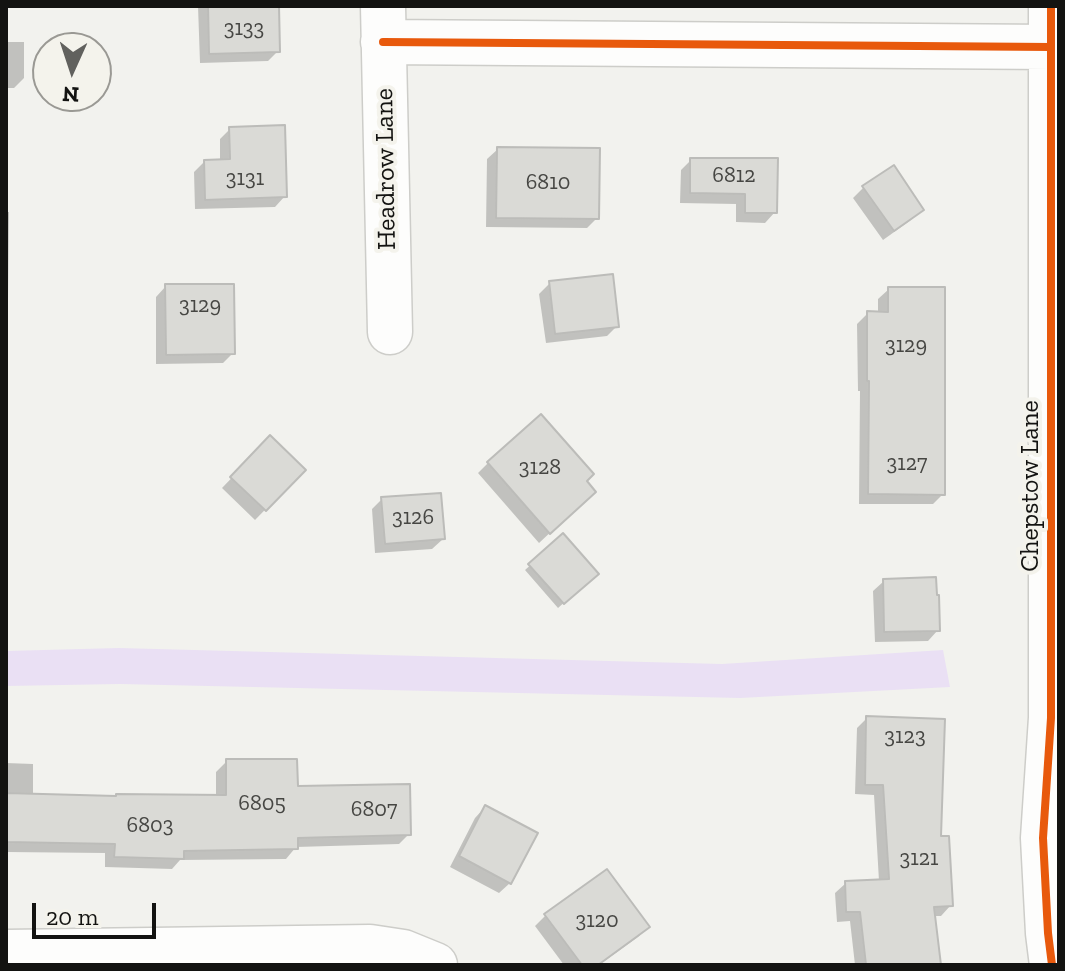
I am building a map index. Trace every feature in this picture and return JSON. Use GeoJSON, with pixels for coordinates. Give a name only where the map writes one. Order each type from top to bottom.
{"type":"FeatureCollection","features":[{"type":"Feature","properties":{"kind":"street"},"geometry":{"type":"LineString","coordinates":[[383,24],[1051,27]]}},
{"type":"Feature","properties":{"kind":"street","name":"Headrow Lane"},"geometry":{"type":"LineString","coordinates":[[383,24],[390,332]]}},
{"type":"Feature","properties":{"kind":"street","name":"Chepstow Lane"},"geometry":{"type":"LineString","coordinates":[[1051,27],[1051,718],[1043,838],[1052,965]]}},
{"type":"Feature","properties":{"kind":"street"},"geometry":{"type":"LineString","coordinates":[[6,952],[370,947],[403,952],[435,965]]}},
{"type":"Feature","properties":{"kind":"shaded area"},"geometry":{"type":"Polygon","coordinates":[[[119,648],[722,664],[943,650],[950,687],[740,698],[120,684],[6,686],[6,651],[119,648]]]}},
{"type":"Feature","properties":{"kind":"building"},"geometry":{"type":"Polygon","coordinates":[[[208,6],[279,6],[280,52],[209,54],[208,6]]]}},
{"type":"Feature","properties":{"kind":"building"},"geometry":{"type":"Polygon","coordinates":[[[285,125],[287,197],[205,200],[204,160],[230,159],[229,127],[285,125]]]}},
{"type":"Feature","properties":{"kind":"building"},"geometry":{"type":"Polygon","coordinates":[[[497,147],[600,148],[599,219],[496,218],[497,147]]]}},
{"type":"Feature","properties":{"kind":"building"},"geometry":{"type":"Polygon","coordinates":[[[690,158],[778,158],[777,213],[745,213],[745,194],[690,193],[690,158]]]}},
{"type":"Feature","properties":{"kind":"building"},"geometry":{"type":"Polygon","coordinates":[[[894,165],[924,210],[894,231],[862,186],[894,165]]]}},
{"type":"Feature","properties":{"kind":"building"},"geometry":{"type":"Polygon","coordinates":[[[613,274],[619,327],[555,334],[549,281],[613,274]]]}},
{"type":"Feature","properties":{"kind":"building"},"geometry":{"type":"Polygon","coordinates":[[[165,284],[234,284],[235,354],[166,355],[165,284]]]}},
{"type":"Feature","properties":{"kind":"building"},"geometry":{"type":"Polygon","coordinates":[[[888,287],[945,287],[945,495],[868,494],[867,311],[888,312],[888,287]]]}},
{"type":"Feature","properties":{"kind":"building"},"geometry":{"type":"Polygon","coordinates":[[[541,414],[594,474],[587,481],[596,492],[550,534],[487,462],[541,414]]]}},
{"type":"Feature","properties":{"kind":"building"},"geometry":{"type":"Polygon","coordinates":[[[270,435],[306,470],[266,511],[230,477],[270,435]]]}},
{"type":"Feature","properties":{"kind":"building"},"geometry":{"type":"Polygon","coordinates":[[[441,493],[445,539],[385,544],[381,497],[441,493]]]}},
{"type":"Feature","properties":{"kind":"building"},"geometry":{"type":"Polygon","coordinates":[[[563,533],[599,574],[564,604],[528,564],[563,533]]]}},
{"type":"Feature","properties":{"kind":"building"},"geometry":{"type":"Polygon","coordinates":[[[936,577],[940,631],[884,632],[883,579],[936,577]]]}},
{"type":"Feature","properties":{"kind":"building"},"geometry":{"type":"Polygon","coordinates":[[[866,716],[945,719],[941,836],[949,836],[953,906],[934,907],[941,965],[866,965],[860,912],[846,912],[845,881],[889,879],[883,785],[865,785],[866,716]]]}},
{"type":"Feature","properties":{"kind":"building"},"geometry":{"type":"Polygon","coordinates":[[[226,759],[297,759],[298,786],[410,784],[411,835],[298,838],[298,849],[184,851],[184,859],[114,857],[115,844],[6,842],[6,793],[226,795],[226,759]]]}},
{"type":"Feature","properties":{"kind":"building"},"geometry":{"type":"Polygon","coordinates":[[[485,805],[538,833],[511,884],[459,856],[485,805]]]}},
{"type":"Feature","properties":{"kind":"building"},"geometry":{"type":"Polygon","coordinates":[[[607,869],[650,927],[598,965],[582,965],[544,914],[607,869]]]}},
{"type":"Feature","properties":{"kind":"cycle path"},"geometry":{"type":"LineString","coordinates":[[1051,6],[1051,718],[1043,838],[1052,965]]}},
{"type":"Feature","properties":{"kind":"cycle path"},"geometry":{"type":"LineString","coordinates":[[383,42],[1051,47]]}}]}
